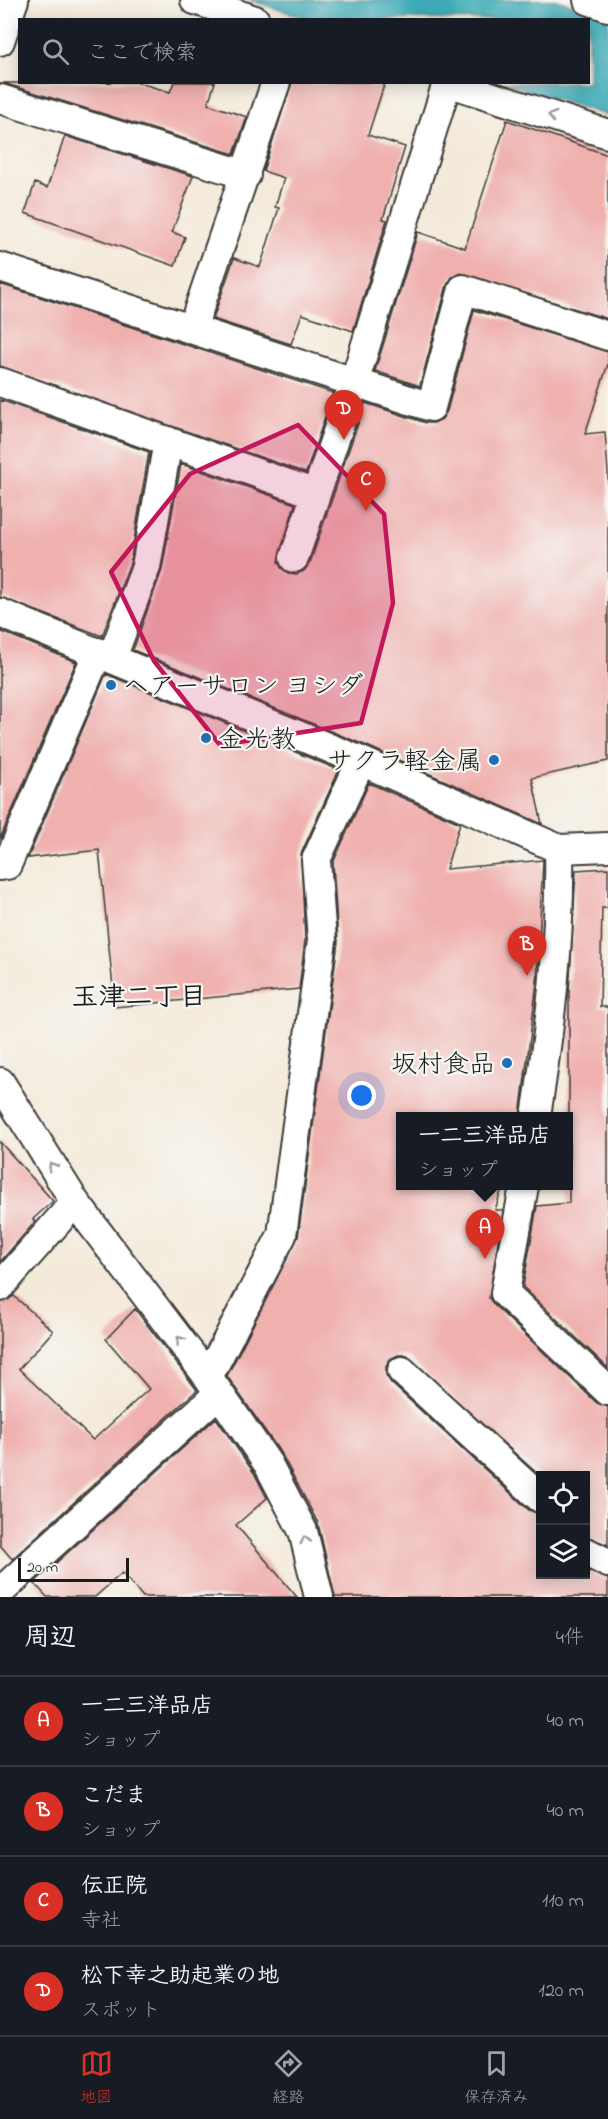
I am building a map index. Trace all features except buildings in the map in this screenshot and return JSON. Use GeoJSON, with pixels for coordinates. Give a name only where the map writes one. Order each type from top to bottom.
{"type":"FeatureCollection","features":[{"type":"Feature","properties":{"kind":"street"},"geometry":{"type":"LineString","coordinates":[[0,41],[14,0]]}},
{"type":"Feature","properties":{"kind":"street"},"geometry":{"type":"LineString","coordinates":[[195,0],[249,18]]}},
{"type":"Feature","properties":{"kind":"street"},"geometry":{"type":"LineString","coordinates":[[588,0],[608,7]]}},
{"type":"Feature","properties":{"kind":"street"},"geometry":{"type":"LineString","coordinates":[[192,330],[275,84]]}},
{"type":"Feature","properties":{"kind":"street"},"geometry":{"type":"LineString","coordinates":[[294,558],[354,383],[447,84]]}},
{"type":"Feature","properties":{"kind":"street"},"geometry":{"type":"LineString","coordinates":[[450,84],[608,134]]}},
{"type":"Feature","properties":{"kind":"street"},"geometry":{"type":"LineString","coordinates":[[0,99],[246,175]]}},
{"type":"Feature","properties":{"kind":"street"},"geometry":{"type":"LineString","coordinates":[[0,267],[431,407],[463,289],[608,336]]}},
{"type":"Feature","properties":{"kind":"street"},"geometry":{"type":"LineString","coordinates":[[0,382],[316,494]]}},
{"type":"Feature","properties":{"kind":"street"},"geometry":{"type":"LineString","coordinates":[[0,866],[7,865],[146,567],[168,441]]}},
{"type":"Feature","properties":{"kind":"street"},"geometry":{"type":"LineString","coordinates":[[0,613],[361,761],[559,849],[608,847]]}},
{"type":"Feature","properties":{"kind":"street"},"geometry":{"type":"LineString","coordinates":[[0,1592],[214,1385],[282,1235],[322,940],[316,860],[361,761]]}},
{"type":"Feature","properties":{"kind":"street"},"geometry":{"type":"LineString","coordinates":[[537,1112],[561,911],[559,849]]}},
{"type":"Feature","properties":{"kind":"street"},"geometry":{"type":"LineString","coordinates":[[0,1082],[75,1202],[214,1385],[267,1464],[303,1531],[319,1597]]}},
{"type":"Feature","properties":{"kind":"street"},"geometry":{"type":"LineString","coordinates":[[523,1190],[505,1293],[608,1391]]}},
{"type":"Feature","properties":{"kind":"street"},"geometry":{"type":"LineString","coordinates":[[0,1287],[75,1202]]}},
{"type":"Feature","properties":{"kind":"street"},"geometry":{"type":"LineString","coordinates":[[402,1371],[536,1494]]}},
{"type":"Feature","properties":{"kind":"street"},"geometry":{"type":"LineString","coordinates":[[590,1554],[608,1563]]}},
{"type":"Feature","properties":{"kind":"highlighted area"},"geometry":{"type":"Polygon","coordinates":[[[298,425],[384,514],[393,603],[361,723],[220,745],[154,661],[111,572],[190,474],[298,425]]]}},
{"type":"Feature","properties":{"kind":"water"},"geometry":{"type":"Polygon","coordinates":[[[249,0],[557,0],[608,16],[608,116],[507,84],[590,84],[590,18],[306,18],[249,0]]]}},
{"type":"Feature","properties":{"kind":"place","name":"松下幸之助起業の地"},"geometry":{"type":"Point","coordinates":[344,440]}},
{"type":"Feature","properties":{"kind":"place","name":"伝正院"},"geometry":{"type":"Point","coordinates":[366,511]}},
{"type":"Feature","properties":{"kind":"place","name":"ヘアーサロン ヨシダ"},"geometry":{"type":"Point","coordinates":[111,685]}},
{"type":"Feature","properties":{"kind":"place","name":"金光教"},"geometry":{"type":"Point","coordinates":[206,738]}},
{"type":"Feature","properties":{"kind":"place","name":"サクラ軽金属"},"geometry":{"type":"Point","coordinates":[494,760]}},
{"type":"Feature","properties":{"kind":"place","name":"こだま"},"geometry":{"type":"Point","coordinates":[527,976]}},
{"type":"Feature","properties":{"kind":"place","name":"坂村食品"},"geometry":{"type":"Point","coordinates":[507,1063]}},
{"type":"Feature","properties":{"kind":"place","name":"一二三洋品店"},"geometry":{"type":"Point","coordinates":[485,1259]}},
{"type":"Feature","properties":{"kind":"district","name":"玉津二丁目"},"geometry":{"type":"Point","coordinates":[139,996]}}]}
